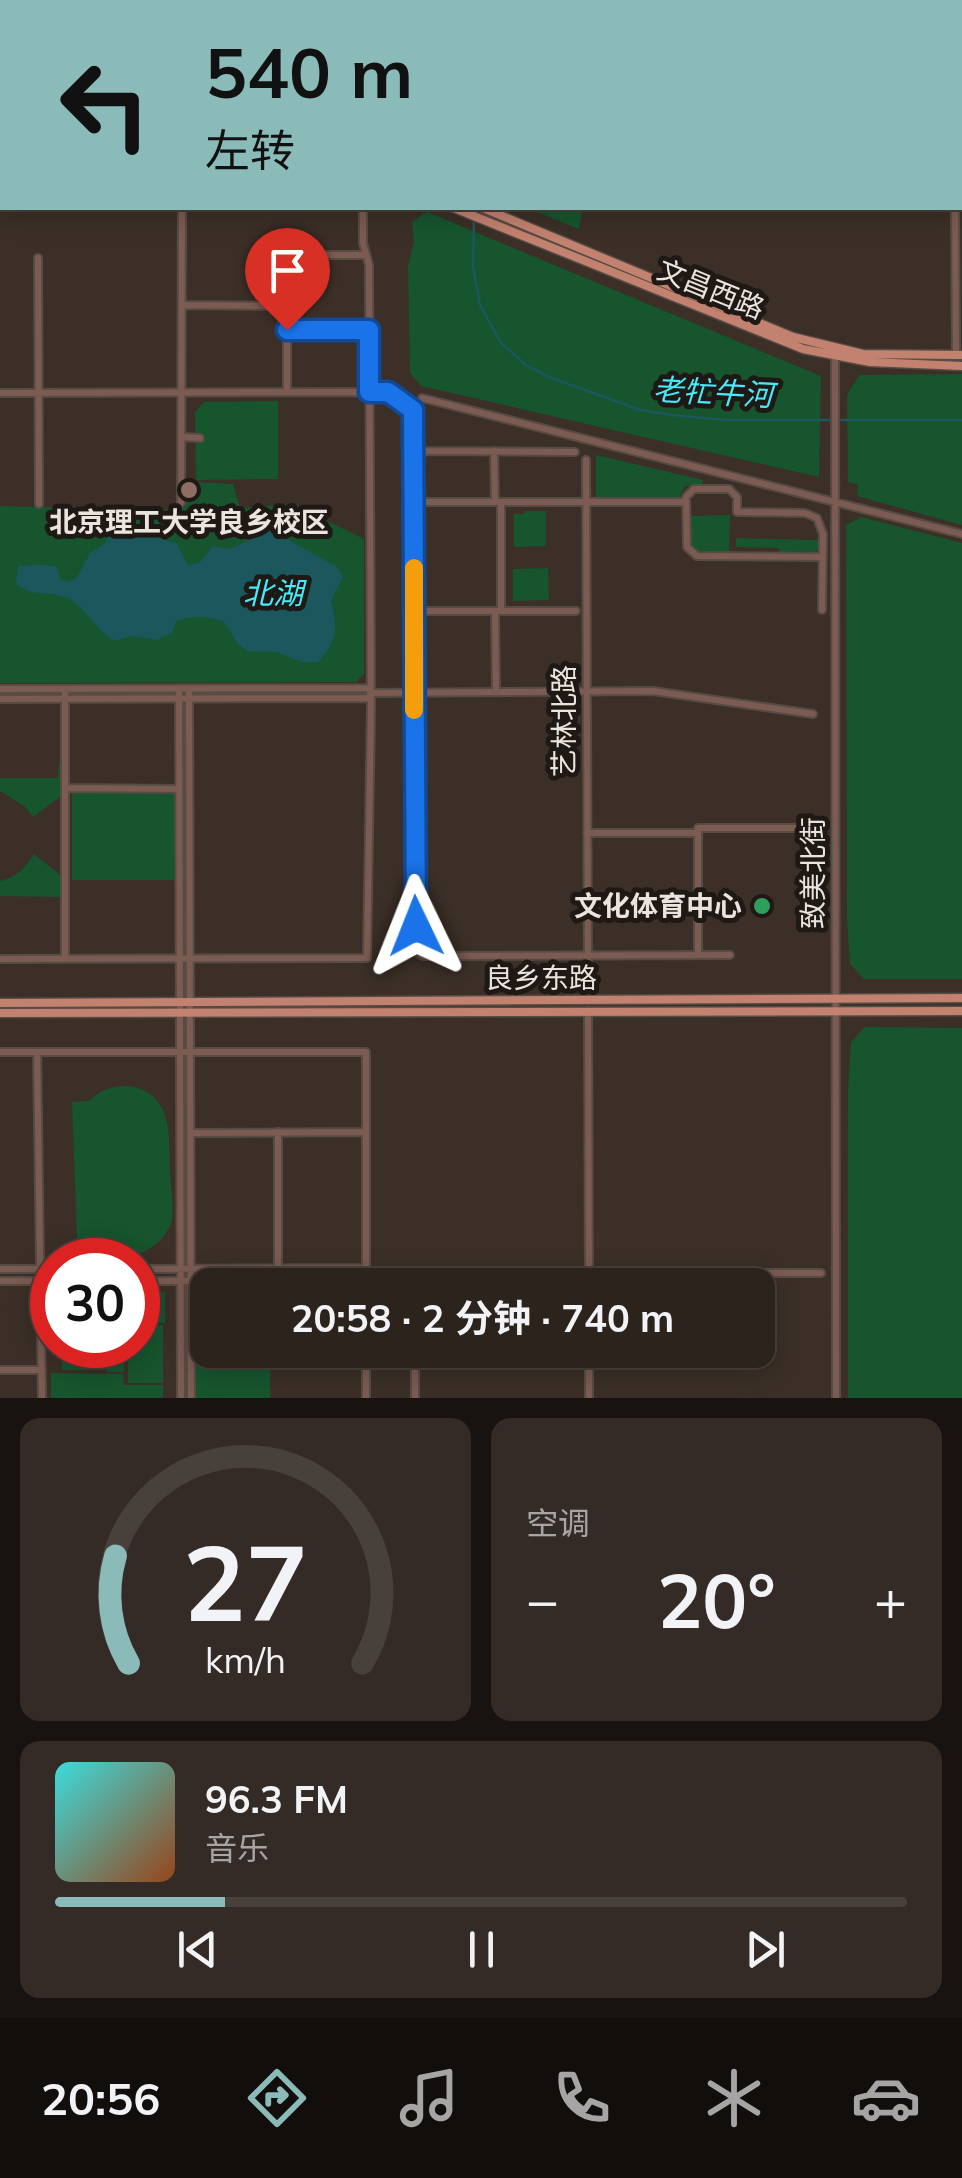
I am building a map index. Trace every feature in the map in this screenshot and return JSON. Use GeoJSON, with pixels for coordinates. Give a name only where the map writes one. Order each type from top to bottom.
{"type":"FeatureCollection","features":[{"type":"Feature","properties":{"kind":"main road","name":"文昌西路"},"geometry":{"type":"LineString","coordinates":[[459,210],[766,336],[835,353],[959,366]]}},
{"type":"Feature","properties":{"kind":"main road","name":"文昌西路"},"geometry":{"type":"LineString","coordinates":[[490,210],[835,353],[959,355]]}},
{"type":"Feature","properties":{"kind":"main road","name":"良乡东路"},"geometry":{"type":"LineString","coordinates":[[0,1003],[393,1006],[962,998]]}},
{"type":"Feature","properties":{"kind":"main road","name":"良乡东路"},"geometry":{"type":"LineString","coordinates":[[393,1006],[588,1011],[962,1010]]}},
{"type":"Feature","properties":{"kind":"main road","name":"良乡东路"},"geometry":{"type":"LineString","coordinates":[[0,1013],[185,1007]]}},
{"type":"Feature","properties":{"kind":"street"},"geometry":{"type":"LineString","coordinates":[[182,210],[182,503]]}},
{"type":"Feature","properties":{"kind":"street"},"geometry":{"type":"LineString","coordinates":[[0,959],[367,958],[369,330],[363,210]]}},
{"type":"Feature","properties":{"kind":"street"},"geometry":{"type":"LineString","coordinates":[[955,210],[959,366]]}},
{"type":"Feature","properties":{"kind":"street"},"geometry":{"type":"LineString","coordinates":[[287,392],[287,255],[366,255]]}},
{"type":"Feature","properties":{"kind":"street"},"geometry":{"type":"LineString","coordinates":[[38,258],[39,504]]}},
{"type":"Feature","properties":{"kind":"street"},"geometry":{"type":"LineString","coordinates":[[182,306],[287,306]]}},
{"type":"Feature","properties":{"kind":"street"},"geometry":{"type":"LineString","coordinates":[[287,330],[369,330]]}},
{"type":"Feature","properties":{"kind":"street","name":"致美北街"},"geometry":{"type":"LineString","coordinates":[[835,353],[836,1398]]}},
{"type":"Feature","properties":{"kind":"street"},"geometry":{"type":"LineString","coordinates":[[0,393],[388,392],[413,410],[413,910],[419,954],[730,955]]}},
{"type":"Feature","properties":{"kind":"street"},"geometry":{"type":"LineString","coordinates":[[422,398],[962,534]]}},
{"type":"Feature","properties":{"kind":"street"},"geometry":{"type":"LineString","coordinates":[[182,438],[200,438]]}},
{"type":"Feature","properties":{"kind":"street"},"geometry":{"type":"LineString","coordinates":[[414,451],[575,452]]}},
{"type":"Feature","properties":{"kind":"street"},"geometry":{"type":"LineString","coordinates":[[494,452],[498,502],[496,692]]}},
{"type":"Feature","properties":{"kind":"street","name":"艺林北路"},"geometry":{"type":"LineString","coordinates":[[586,460],[588,982]]}},
{"type":"Feature","properties":{"kind":"street"},"geometry":{"type":"LineString","coordinates":[[822,557],[697,556],[687,548],[685,502],[689,492],[729,489],[737,497],[737,512],[810,514],[820,522],[822,557],[822,610]]}},
{"type":"Feature","properties":{"kind":"street"},"geometry":{"type":"LineString","coordinates":[[414,502],[685,502]]}},
{"type":"Feature","properties":{"kind":"street"},"geometry":{"type":"LineString","coordinates":[[414,611],[576,611]]}},
{"type":"Feature","properties":{"kind":"street"},"geometry":{"type":"LineString","coordinates":[[0,689],[370,693],[653,690],[813,714]]}},
{"type":"Feature","properties":{"kind":"street"},"geometry":{"type":"LineString","coordinates":[[66,689],[66,958]]}},
{"type":"Feature","properties":{"kind":"street"},"geometry":{"type":"LineString","coordinates":[[179,689],[180,967],[190,1047],[192,1268]]}},
{"type":"Feature","properties":{"kind":"street"},"geometry":{"type":"LineString","coordinates":[[181,1398],[180,1047],[190,967],[189,689]]}},
{"type":"Feature","properties":{"kind":"street"},"geometry":{"type":"LineString","coordinates":[[0,699],[189,699],[370,693]]}},
{"type":"Feature","properties":{"kind":"street"},"geometry":{"type":"LineString","coordinates":[[66,788],[190,789]]}},
{"type":"Feature","properties":{"kind":"street"},"geometry":{"type":"LineString","coordinates":[[698,955],[698,828],[823,828]]}},
{"type":"Feature","properties":{"kind":"street"},"geometry":{"type":"LineString","coordinates":[[587,833],[698,832]]}},
{"type":"Feature","properties":{"kind":"street"},"geometry":{"type":"LineString","coordinates":[[588,1011],[588,1268]]}},
{"type":"Feature","properties":{"kind":"street"},"geometry":{"type":"LineString","coordinates":[[0,1052],[190,1047],[366,1052],[366,1268]]}},
{"type":"Feature","properties":{"kind":"street"},"geometry":{"type":"LineString","coordinates":[[37,1052],[40,1238]]}},
{"type":"Feature","properties":{"kind":"street"},"geometry":{"type":"LineString","coordinates":[[278,1132],[278,1268]]}},
{"type":"Feature","properties":{"kind":"street"},"geometry":{"type":"LineString","coordinates":[[191,1133],[366,1132]]}},
{"type":"Feature","properties":{"kind":"street"},"geometry":{"type":"LineString","coordinates":[[0,1269],[30,1269]]}},
{"type":"Feature","properties":{"kind":"street"},"geometry":{"type":"LineString","coordinates":[[160,1269],[190,1269]]}},
{"type":"Feature","properties":{"kind":"street"},"geometry":{"type":"LineString","coordinates":[[775,1273],[821,1273]]}},
{"type":"Feature","properties":{"kind":"street"},"geometry":{"type":"LineString","coordinates":[[0,1281],[30,1281]]}},
{"type":"Feature","properties":{"kind":"street"},"geometry":{"type":"LineString","coordinates":[[160,1281],[190,1281]]}},
{"type":"Feature","properties":{"kind":"street"},"geometry":{"type":"LineString","coordinates":[[191,1368],[191,1398]]}},
{"type":"Feature","properties":{"kind":"street"},"geometry":{"type":"LineString","coordinates":[[366,1368],[366,1398]]}},
{"type":"Feature","properties":{"kind":"street"},"geometry":{"type":"LineString","coordinates":[[415,1368],[415,1398]]}},
{"type":"Feature","properties":{"kind":"street"},"geometry":{"type":"LineString","coordinates":[[589,1368],[589,1398]]}},
{"type":"Feature","properties":{"kind":"street"},"geometry":{"type":"LineString","coordinates":[[0,1370],[42,1370],[42,1398]]}},
{"type":"Feature","properties":{"kind":"green space"},"geometry":{"type":"Polygon","coordinates":[[[532,210],[582,210],[579,229],[532,210]]]}},
{"type":"Feature","properties":{"kind":"green space"},"geometry":{"type":"Polygon","coordinates":[[[427,212],[821,376],[819,477],[421,386],[410,373],[408,266],[414,243],[412,222],[427,212]]]}},
{"type":"Feature","properties":{"kind":"green space"},"geometry":{"type":"Polygon","coordinates":[[[962,374],[962,525],[857,496],[858,485],[848,482],[847,395],[859,375],[962,374]]]}},
{"type":"Feature","properties":{"kind":"green space"},"geometry":{"type":"Polygon","coordinates":[[[278,401],[278,479],[196,480],[195,412],[204,402],[278,401]]]}},
{"type":"Feature","properties":{"kind":"green space"},"geometry":{"type":"Polygon","coordinates":[[[596,455],[703,480],[702,486],[685,486],[679,497],[596,497],[596,455]]]}},
{"type":"Feature","properties":{"kind":"green space"},"geometry":{"type":"Polygon","coordinates":[[[195,482],[233,484],[240,508],[293,504],[364,539],[364,674],[356,682],[0,683],[0,506],[171,510],[195,482]]]}},
{"type":"Feature","properties":{"kind":"green space"},"geometry":{"type":"Polygon","coordinates":[[[546,511],[546,546],[514,547],[514,514],[546,511]]]}},
{"type":"Feature","properties":{"kind":"green space"},"geometry":{"type":"Polygon","coordinates":[[[730,515],[729,552],[696,551],[689,541],[689,516],[730,515]]]}},
{"type":"Feature","properties":{"kind":"green space"},"geometry":{"type":"Polygon","coordinates":[[[861,517],[962,543],[962,979],[864,979],[850,964],[846,525],[861,517]]]}},
{"type":"Feature","properties":{"kind":"green space"},"geometry":{"type":"Polygon","coordinates":[[[736,538],[818,540],[818,550],[780,553],[779,548],[736,547],[736,538]]]}},
{"type":"Feature","properties":{"kind":"green space"},"geometry":{"type":"Polygon","coordinates":[[[548,568],[549,600],[513,601],[513,569],[548,568]]]}},
{"type":"Feature","properties":{"kind":"green space"},"geometry":{"type":"Polygon","coordinates":[[[59,762],[65,762],[65,793],[33,817],[24,806],[0,791],[0,778],[58,778],[59,762]]]}},
{"type":"Feature","properties":{"kind":"green space"},"geometry":{"type":"Polygon","coordinates":[[[175,792],[176,880],[72,880],[72,793],[175,792]]]}},
{"type":"Feature","properties":{"kind":"green space"},"geometry":{"type":"Polygon","coordinates":[[[34,854],[65,879],[65,914],[60,914],[60,897],[0,896],[0,881],[20,872],[34,854]]]}},
{"type":"Feature","properties":{"kind":"green space"},"geometry":{"type":"Polygon","coordinates":[[[865,1027],[962,1028],[962,1398],[848,1398],[848,1092],[851,1042],[865,1027]]]}},
{"type":"Feature","properties":{"kind":"green space"},"geometry":{"type":"Polygon","coordinates":[[[130,1086],[155,1098],[166,1119],[173,1215],[160,1239],[77,1238],[72,1102],[89,1101],[118,1087],[130,1086]]]}},
{"type":"Feature","properties":{"kind":"green space"},"geometry":{"type":"Polygon","coordinates":[[[160,1292],[165,1292],[165,1323],[160,1323],[160,1292]]]}},
{"type":"Feature","properties":{"kind":"green space"},"geometry":{"type":"Polygon","coordinates":[[[163,1325],[163,1383],[128,1383],[128,1368],[160,1368],[163,1325]]]}},
{"type":"Feature","properties":{"kind":"green space"},"geometry":{"type":"Polygon","coordinates":[[[107,1368],[124,1368],[124,1372],[107,1372],[107,1368]]]}},
{"type":"Feature","properties":{"kind":"green space"},"geometry":{"type":"Polygon","coordinates":[[[196,1368],[270,1368],[270,1398],[196,1398],[196,1368]]]}},
{"type":"Feature","properties":{"kind":"green space"},"geometry":{"type":"Polygon","coordinates":[[[51,1373],[123,1374],[124,1385],[163,1385],[163,1398],[51,1398],[51,1373]]]}},
{"type":"Feature","properties":{"kind":"water","name":"北湖"},"geometry":{"type":"Polygon","coordinates":[[[115,529],[177,544],[189,565],[200,562],[213,546],[229,549],[260,530],[271,530],[337,567],[343,577],[331,600],[335,626],[330,647],[318,662],[301,662],[277,652],[247,651],[224,622],[200,617],[176,621],[172,633],[156,640],[131,636],[115,641],[72,600],[29,591],[16,584],[18,566],[53,566],[57,567],[60,579],[67,582],[77,578],[90,553],[103,545],[115,529]]]}},
{"type":"Feature","properties":{"kind":"waterway","name":"老牤牛河"},"geometry":{"type":"LineString","coordinates":[[474,219],[473,266],[480,305],[501,343],[526,365],[549,377],[640,410],[672,415],[726,420],[962,420]]}},
{"type":"Feature","properties":{"kind":"slow traffic"},"geometry":{"type":"LineString","coordinates":[[414,568],[414,710]]}},
{"type":"Feature","properties":{"kind":"place","name":"北京理工大学良乡校区"},"geometry":{"type":"Point","coordinates":[189,490]}},
{"type":"Feature","properties":{"kind":"place","name":"文化体育中心"},"geometry":{"type":"Point","coordinates":[762,906]}},
{"type":"Feature","properties":{"kind":"route"},"geometry":{"type":"LineString","coordinates":[[287,330],[369,330],[369,392],[388,392],[413,410],[416,926]]}}]}
